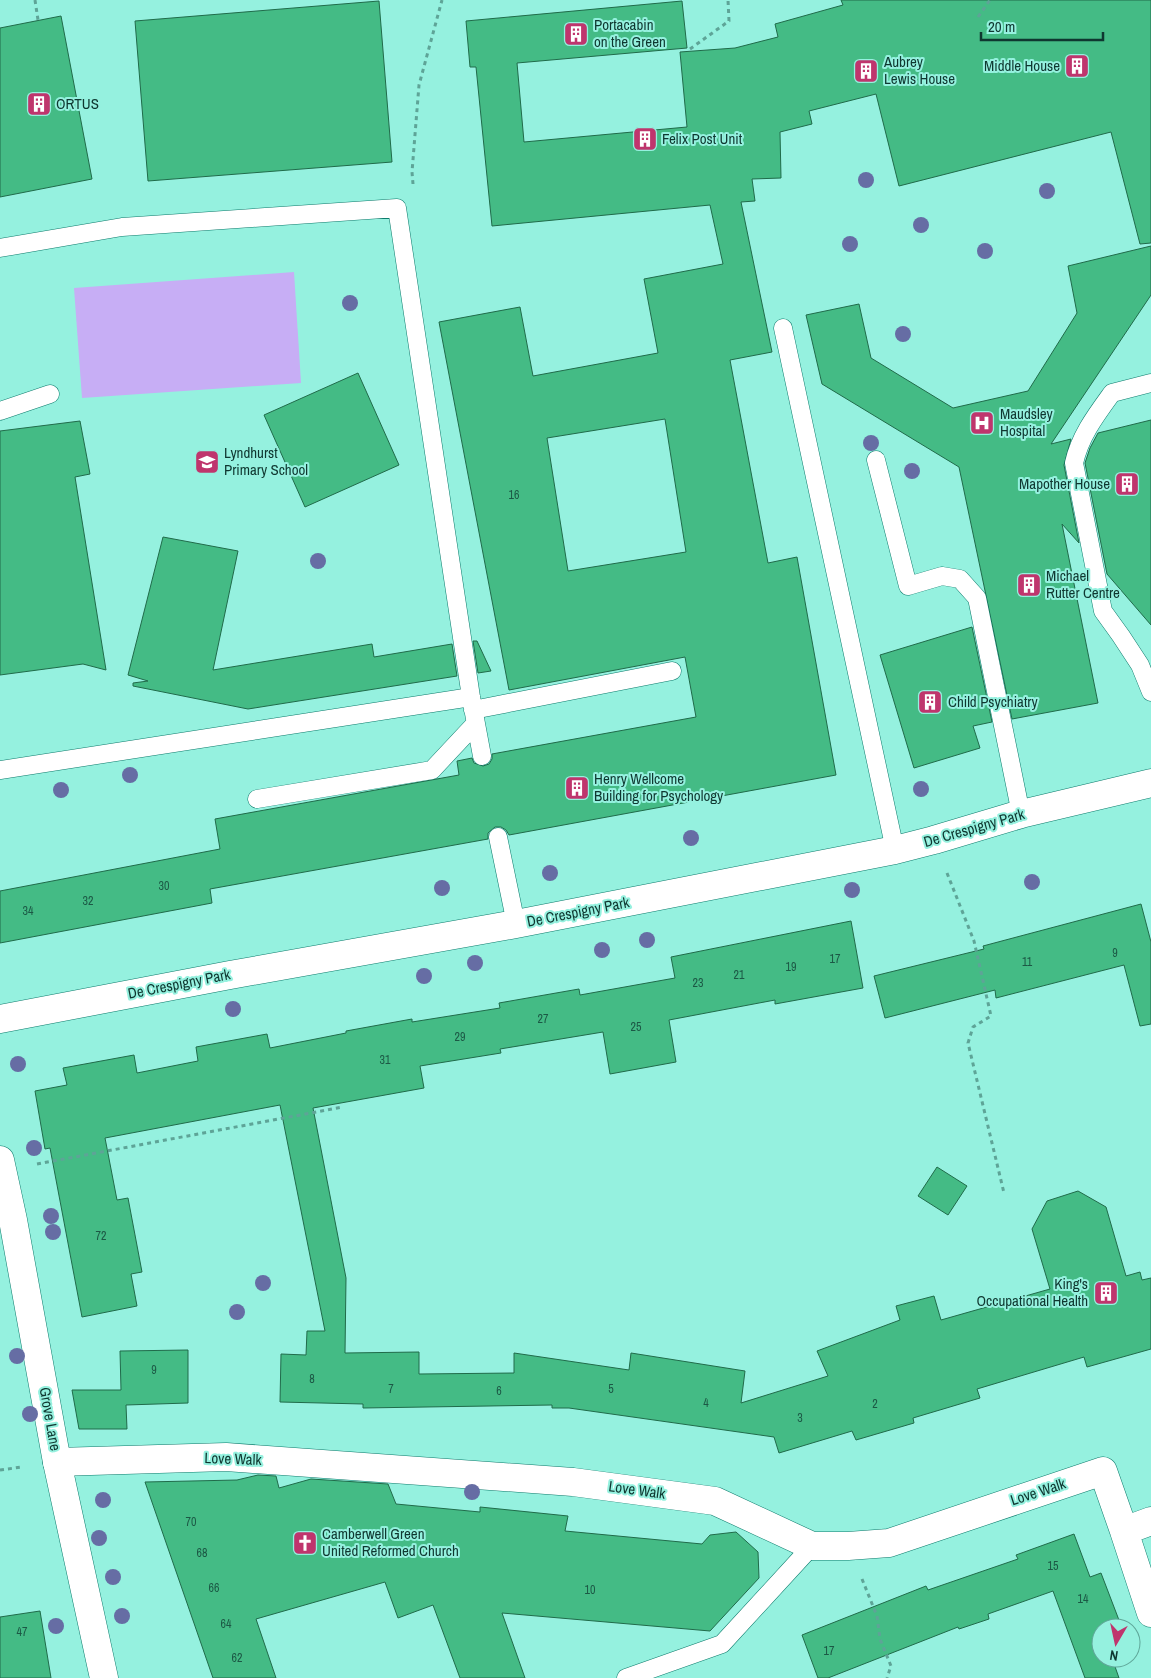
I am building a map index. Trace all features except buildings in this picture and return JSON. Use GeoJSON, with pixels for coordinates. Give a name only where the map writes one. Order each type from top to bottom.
{"type":"FeatureCollection","features":[{"type":"Feature","properties":{"kind":"street","name":"De Crespigny Park"},"geometry":{"type":"LineString","coordinates":[[0,1018],[230,974],[516,924],[895,850],[1021,814],[1151,783]]}},
{"type":"Feature","properties":{"kind":"street","name":"Grove Lane"},"geometry":{"type":"LineString","coordinates":[[1,1165],[15,1230],[57,1462],[104,1678]]}},
{"type":"Feature","properties":{"kind":"street","name":"Love Walk"},"geometry":{"type":"LineString","coordinates":[[57,1462],[226,1457],[573,1482],[715,1501],[812,1546],[889,1543],[1103,1471],[1124,1531]]}},
{"type":"Feature","properties":{"kind":"street"},"geometry":{"type":"LineString","coordinates":[[1151,1521],[1124,1531],[1151,1613]]}},
{"type":"Feature","properties":{"kind":"lane"},"geometry":{"type":"LineString","coordinates":[[0,248],[122,227],[397,208],[473,710],[482,756]]}},
{"type":"Feature","properties":{"kind":"lane"},"geometry":{"type":"LineString","coordinates":[[783,328],[895,850]]}},
{"type":"Feature","properties":{"kind":"lane"},"geometry":{"type":"LineString","coordinates":[[1151,383],[1112,393],[1088,427],[1077,449],[1074,463],[1103,611],[1122,636],[1140,665],[1151,692]]}},
{"type":"Feature","properties":{"kind":"lane"},"geometry":{"type":"LineString","coordinates":[[0,411],[50,394]]}},
{"type":"Feature","properties":{"kind":"lane"},"geometry":{"type":"LineString","coordinates":[[876,460],[908,586],[942,576],[960,579],[977,598],[1021,814]]}},
{"type":"Feature","properties":{"kind":"lane"},"geometry":{"type":"LineString","coordinates":[[0,770],[473,710],[672,671]]}},
{"type":"Feature","properties":{"kind":"lane"},"geometry":{"type":"LineString","coordinates":[[258,799],[432,770],[473,710]]}},
{"type":"Feature","properties":{"kind":"lane"},"geometry":{"type":"LineString","coordinates":[[498,837],[516,924]]}},
{"type":"Feature","properties":{"kind":"lane"},"geometry":{"type":"LineString","coordinates":[[626,1678],[722,1644],[812,1546]]}},
{"type":"Feature","properties":{"kind":"path"},"geometry":{"type":"LineString","coordinates":[[35,0],[38,20]]}},
{"type":"Feature","properties":{"kind":"path"},"geometry":{"type":"LineString","coordinates":[[690,49],[729,21],[728,0]]}},
{"type":"Feature","properties":{"kind":"path"},"geometry":{"type":"LineString","coordinates":[[978,17],[990,0]]}},
{"type":"Feature","properties":{"kind":"path"},"geometry":{"type":"LineString","coordinates":[[934,840],[974,941],[992,1016],[973,1027],[968,1044],[1004,1193]]}},
{"type":"Feature","properties":{"kind":"path"},"geometry":{"type":"LineString","coordinates":[[1,1165],[343,1107]]}},
{"type":"Feature","properties":{"kind":"path"},"geometry":{"type":"LineString","coordinates":[[848,1546],[877,1616],[880,1639],[891,1666],[887,1678]]}},
{"type":"Feature","properties":{"kind":"shaded area"},"geometry":{"type":"Polygon","coordinates":[[[294,272],[301,383],[82,398],[74,288],[294,272]]]}},
{"type":"Feature","properties":{"kind":"place","name":"Portacabin on the Green"},"geometry":{"type":"Point","coordinates":[576,34]}},
{"type":"Feature","properties":{"kind":"place","name":"Middle House"},"geometry":{"type":"Point","coordinates":[1077,66]}},
{"type":"Feature","properties":{"kind":"place","name":"Aubrey Lewis House"},"geometry":{"type":"Point","coordinates":[866,71]}},
{"type":"Feature","properties":{"kind":"place","name":"ORTUS"},"geometry":{"type":"Point","coordinates":[39,104]}},
{"type":"Feature","properties":{"kind":"place","name":"Felix Post Unit"},"geometry":{"type":"Point","coordinates":[645,139]}},
{"type":"Feature","properties":{"kind":"place","name":"Maudsley Hospital"},"geometry":{"type":"Point","coordinates":[982,423]}},
{"type":"Feature","properties":{"kind":"place","name":"Lyndhurst Primary School"},"geometry":{"type":"Point","coordinates":[207,462]}},
{"type":"Feature","properties":{"kind":"place","name":"Mapother House"},"geometry":{"type":"Point","coordinates":[1127,484]}},
{"type":"Feature","properties":{"kind":"place","name":"Michael Rutter Centre"},"geometry":{"type":"Point","coordinates":[1029,585]}},
{"type":"Feature","properties":{"kind":"place","name":"Child Psychiatry"},"geometry":{"type":"Point","coordinates":[930,702]}},
{"type":"Feature","properties":{"kind":"place","name":"Henry Wellcome Building for Psychology"},"geometry":{"type":"Point","coordinates":[577,788]}},
{"type":"Feature","properties":{"kind":"place","name":"King's Occupational Health"},"geometry":{"type":"Point","coordinates":[1106,1293]}},
{"type":"Feature","properties":{"kind":"place","name":"Camberwell Green United Reformed Church"},"geometry":{"type":"Point","coordinates":[305,1543]}}]}
